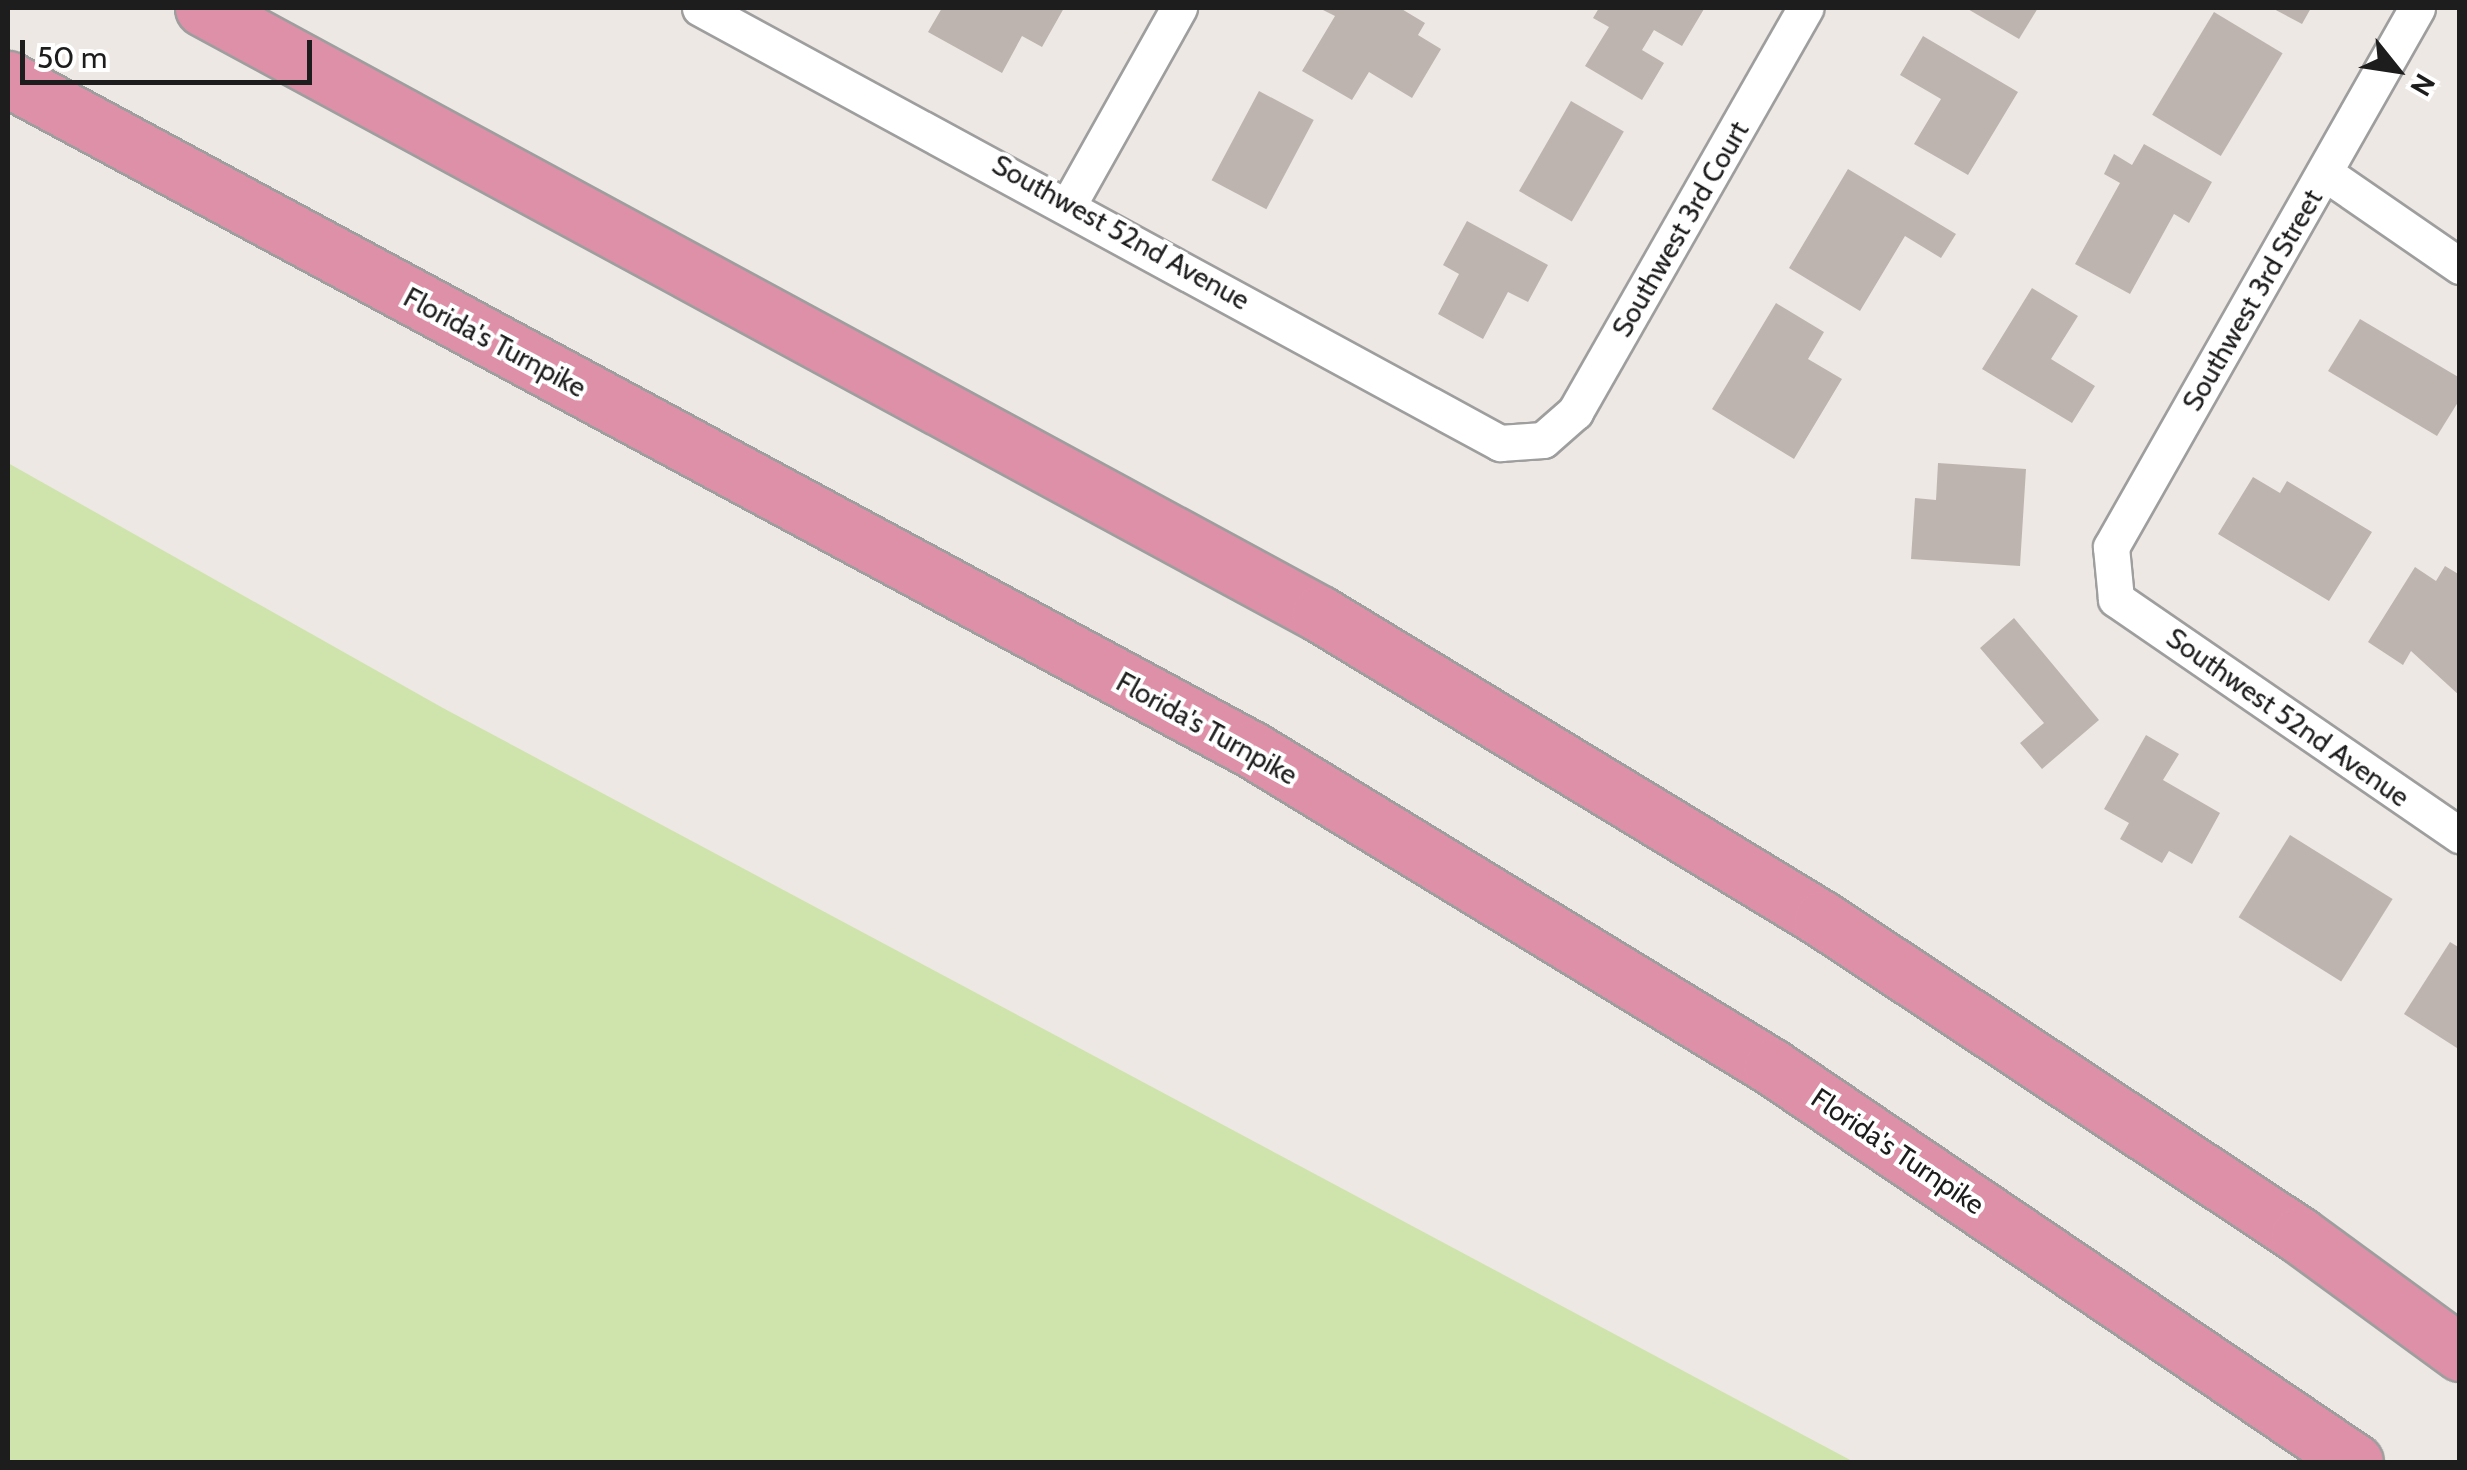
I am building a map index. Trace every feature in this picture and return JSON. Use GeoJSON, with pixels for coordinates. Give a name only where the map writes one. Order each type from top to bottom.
{"type":"FeatureCollection","features":[{"type":"Feature","properties":{"kind":"highway"},"geometry":{"type":"LineString","coordinates":[[203,8],[1320,614],[1822,919],[2299,1235],[2460,1353]]}},
{"type":"Feature","properties":{"kind":"highway","name":"Florida's Turnpike"},"geometry":{"type":"LineString","coordinates":[[8,80],[1251,749],[1772,1067],[2355,1462]]}},
{"type":"Feature","properties":{"kind":"street","name":"Southwest 52nd Avenue"},"geometry":{"type":"LineString","coordinates":[[700,8],[1070,202],[1500,443],[1542,440]]}},
{"type":"Feature","properties":{"kind":"street"},"geometry":{"type":"LineString","coordinates":[[1070,202],[1180,8]]}},
{"type":"Feature","properties":{"kind":"street","name":"Southwest 3rd Court"},"geometry":{"type":"LineString","coordinates":[[1542,440],[1576,412],[1805,8]]}},
{"type":"Feature","properties":{"kind":"street","name":"Southwest 3rd Street"},"geometry":{"type":"LineString","coordinates":[[2116,599],[2111,547],[2417,8]]}},
{"type":"Feature","properties":{"kind":"street"},"geometry":{"type":"LineString","coordinates":[[2325,173],[2460,266]]}},
{"type":"Feature","properties":{"kind":"street","name":"Southwest 52nd Avenue"},"geometry":{"type":"LineString","coordinates":[[2116,599],[2460,835]]}},
{"type":"Feature","properties":{"kind":"green space"},"geometry":{"type":"Polygon","coordinates":[[[8,463],[443,708],[1854,1462],[8,1462],[8,463]]]}},
{"type":"Feature","properties":{"kind":"building"},"geometry":{"type":"Polygon","coordinates":[[[942,8],[1064,8],[1042,47],[1022,36],[1002,73],[928,32],[942,8]]]}},
{"type":"Feature","properties":{"kind":"building"},"geometry":{"type":"Polygon","coordinates":[[[1319,8],[1400,8],[1425,23],[1418,35],[1441,49],[1412,98],[1369,72],[1352,100],[1302,71],[1335,16],[1319,8]]]}},
{"type":"Feature","properties":{"kind":"building"},"geometry":{"type":"Polygon","coordinates":[[[1599,8],[1704,9],[1682,46],[1654,30],[1642,50],[1664,63],[1642,100],[1585,66],[1609,27],[1593,18],[1599,8]]]}},
{"type":"Feature","properties":{"kind":"building"},"geometry":{"type":"Polygon","coordinates":[[[1966,8],[2038,8],[2019,39],[1966,8]]]}},
{"type":"Feature","properties":{"kind":"building"},"geometry":{"type":"Polygon","coordinates":[[[2272,8],[2311,8],[2302,24],[2272,8]]]}},
{"type":"Feature","properties":{"kind":"building"},"geometry":{"type":"Polygon","coordinates":[[[2214,12],[2283,53],[2221,156],[2152,115],[2214,12]]]}},
{"type":"Feature","properties":{"kind":"building"},"geometry":{"type":"Polygon","coordinates":[[[1923,36],[2018,92],[1968,175],[1914,144],[1941,99],[1900,75],[1923,36]]]}},
{"type":"Feature","properties":{"kind":"building"},"geometry":{"type":"Polygon","coordinates":[[[1259,91],[1314,120],[1266,209],[1212,180],[1259,91]]]}},
{"type":"Feature","properties":{"kind":"building"},"geometry":{"type":"Polygon","coordinates":[[[1571,101],[1624,132],[1572,222],[1519,191],[1571,101]]]}},
{"type":"Feature","properties":{"kind":"building"},"geometry":{"type":"Polygon","coordinates":[[[2144,144],[2212,182],[2189,223],[2174,214],[2130,294],[2075,264],[2120,183],[2104,174],[2114,154],[2132,165],[2144,144]]]}},
{"type":"Feature","properties":{"kind":"building"},"geometry":{"type":"Polygon","coordinates":[[[1848,169],[1956,234],[1941,258],[1905,236],[1860,311],[1789,268],[1848,169]]]}},
{"type":"Feature","properties":{"kind":"building"},"geometry":{"type":"Polygon","coordinates":[[[1467,221],[1548,265],[1528,302],[1508,292],[1483,339],[1438,314],[1459,274],[1443,265],[1467,221]]]}},
{"type":"Feature","properties":{"kind":"building"},"geometry":{"type":"Polygon","coordinates":[[[2032,288],[2078,316],[2051,359],[2095,386],[2072,423],[1982,369],[2032,288]]]}},
{"type":"Feature","properties":{"kind":"building"},"geometry":{"type":"Polygon","coordinates":[[[1776,303],[1824,332],[1808,359],[1842,379],[1794,459],[1712,409],[1776,303]]]}},
{"type":"Feature","properties":{"kind":"building"},"geometry":{"type":"Polygon","coordinates":[[[2360,319],[2460,378],[2460,399],[2437,436],[2328,371],[2360,319]]]}},
{"type":"Feature","properties":{"kind":"building"},"geometry":{"type":"Polygon","coordinates":[[[1938,463],[2026,469],[2020,566],[1911,559],[1915,498],[1936,500],[1938,463]]]}},
{"type":"Feature","properties":{"kind":"building"},"geometry":{"type":"Polygon","coordinates":[[[2253,477],[2280,493],[2287,481],[2372,532],[2329,601],[2218,534],[2253,477]]]}},
{"type":"Feature","properties":{"kind":"building"},"geometry":{"type":"Polygon","coordinates":[[[2445,566],[2460,575],[2460,696],[2411,651],[2403,665],[2368,642],[2415,567],[2436,581],[2445,566]]]}},
{"type":"Feature","properties":{"kind":"building"},"geometry":{"type":"Polygon","coordinates":[[[2014,618],[2099,720],[2042,769],[2020,743],[2044,723],[1980,648],[2014,618]]]}},
{"type":"Feature","properties":{"kind":"building"},"geometry":{"type":"Polygon","coordinates":[[[2146,735],[2179,754],[2163,780],[2220,813],[2192,864],[2169,851],[2162,863],[2120,839],[2129,823],[2104,809],[2146,735]]]}},
{"type":"Feature","properties":{"kind":"building"},"geometry":{"type":"Polygon","coordinates":[[[2290,835],[2393,899],[2341,981],[2239,917],[2290,835]]]}},
{"type":"Feature","properties":{"kind":"building"},"geometry":{"type":"Polygon","coordinates":[[[2450,942],[2460,948],[2460,1050],[2404,1014],[2450,942]]]}}]}
